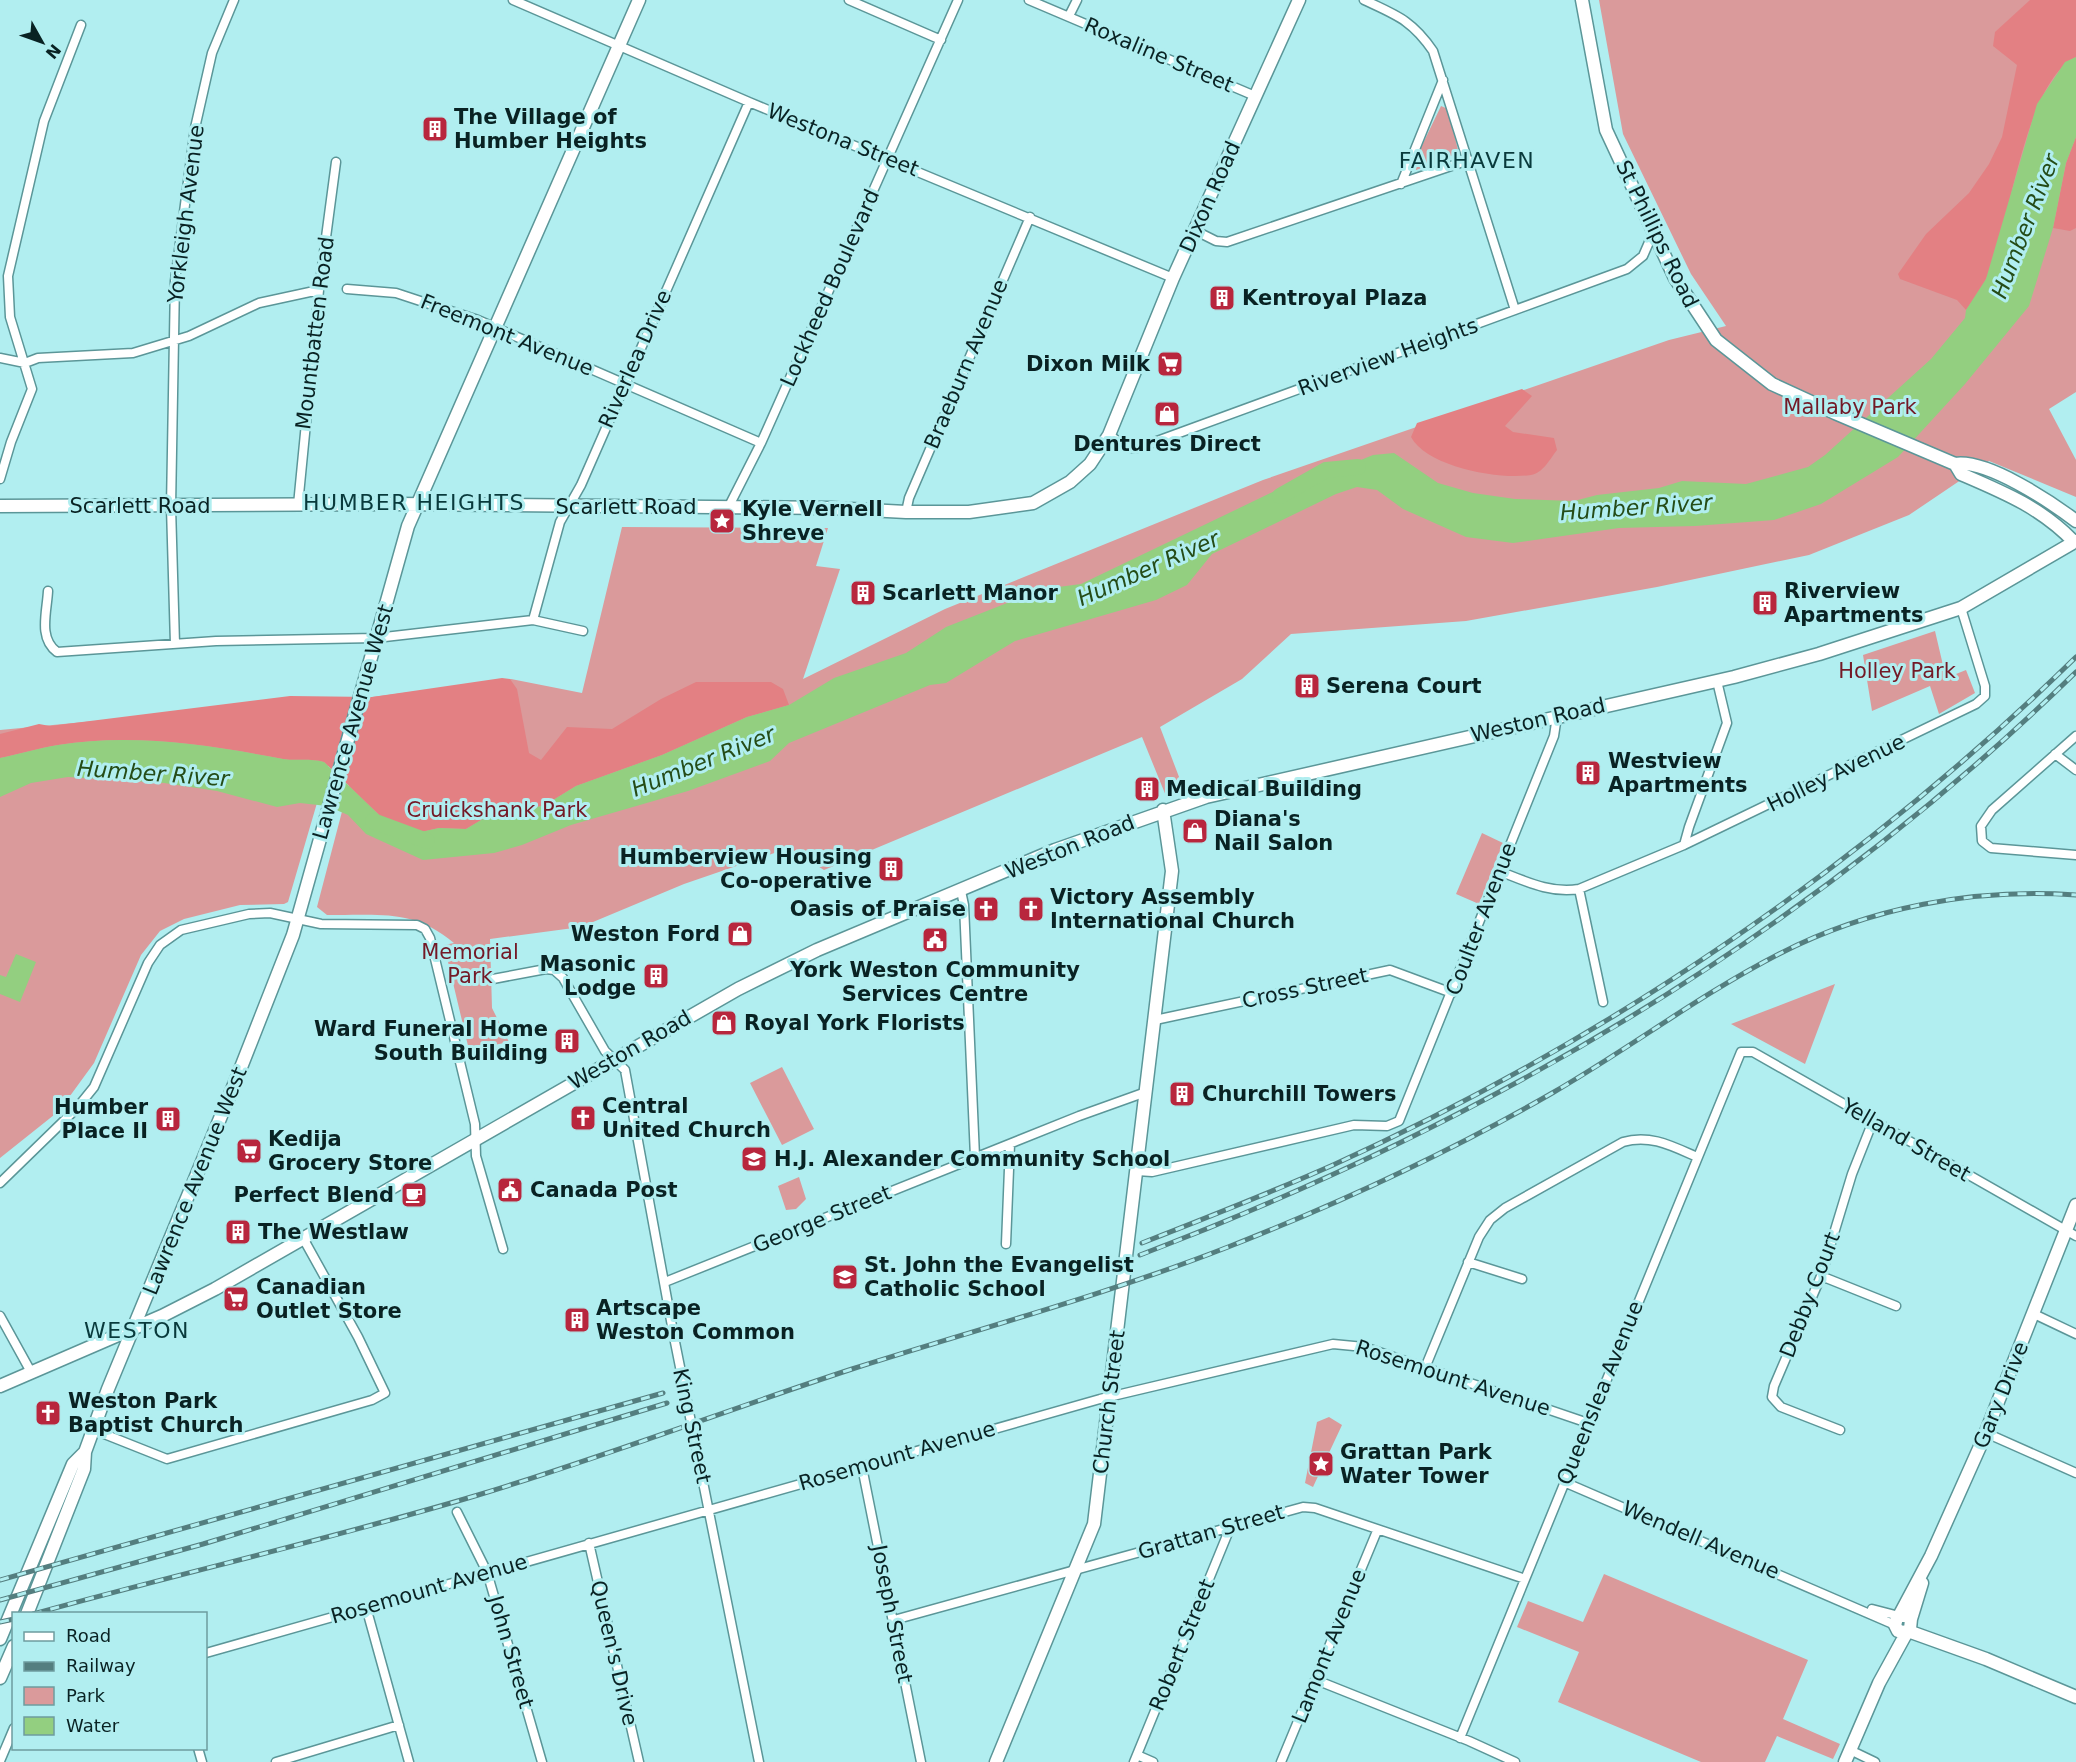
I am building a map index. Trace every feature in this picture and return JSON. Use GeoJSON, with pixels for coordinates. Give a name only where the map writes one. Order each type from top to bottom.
{"type":"FeatureCollection","features":[{"type":"Feature","properties":{"kind":"main road","name":"Lawrence Avenue West"},"geometry":{"type":"LineString","coordinates":[[28,1612],[84,1469],[85,1452],[238,1075],[298,920],[376,638],[416,505],[639,0]]}},
{"type":"Feature","properties":{"kind":"main road","name":"Dixon Road"},"geometry":{"type":"LineString","coordinates":[[1125,396],[1173,279],[1299,0]]}},
{"type":"Feature","properties":{"kind":"main road","name":"St Phillips Road"},"geometry":{"type":"LineString","coordinates":[[1582,0],[1606,130],[1653,233],[1688,302],[1716,340],[1772,384],[1955,464],[1967,462],[2024,486],[2076,521]]}},
{"type":"Feature","properties":{"kind":"main road","name":"Scarlett Road"},"geometry":{"type":"LineString","coordinates":[[0,506],[416,505],[831,508],[906,512],[969,512],[1033,503],[1070,482],[1090,464],[1109,435],[1125,396]]}},
{"type":"Feature","properties":{"kind":"main road","name":"St Phillips Road"},"geometry":{"type":"LineString","coordinates":[[1955,464],[1961,474],[2035,509],[2054,522],[2075,542]]}},
{"type":"Feature","properties":{"kind":"main road","name":"Weston Road"},"geometry":{"type":"LineString","coordinates":[[0,1386],[190,1302],[774,970],[1055,850],[1163,810],[1294,775],[1717,681],[1819,654],[1961,608],[2075,542]]}},
{"type":"Feature","properties":{"kind":"main road","name":"Church Street"},"geometry":{"type":"LineString","coordinates":[[996,1762],[1094,1524],[1172,871],[1169,838],[1163,810]]}},
{"type":"Feature","properties":{"kind":"main road","name":"Gary Drive"},"geometry":{"type":"LineString","coordinates":[[1848,1756],[1931,1556],[1986,1433],[2034,1314],[2071,1234],[2076,1206]]}},
{"type":"Feature","properties":{"kind":"main road","name":"Lawrence Avenue West"},"geometry":{"type":"LineString","coordinates":[[0,1640],[73,1464],[85,1452]]}},
{"type":"Feature","properties":{"kind":"main road","name":"Wendell Avenue"},"geometry":{"type":"LineString","coordinates":[[1903,1624],[2076,1697]]}},
{"type":"Feature","properties":{"kind":"main road"},"geometry":{"type":"LineString","coordinates":[[0,1678],[12,1651]]}},
{"type":"Feature","properties":{"kind":"street","name":"Yorkleigh Avenue"},"geometry":{"type":"LineString","coordinates":[[175,644],[171,507],[175,281],[195,128],[212,53],[234,0]]}},
{"type":"Feature","properties":{"kind":"street","name":"Westona Street"},"geometry":{"type":"LineString","coordinates":[[513,0],[749,102],[1173,279]]}},
{"type":"Feature","properties":{"kind":"street"},"geometry":{"type":"LineString","coordinates":[[849,0],[941,39]]}},
{"type":"Feature","properties":{"kind":"street","name":"Lockheed Boulevard"},"geometry":{"type":"LineString","coordinates":[[728,508],[761,443],[958,0]]}},
{"type":"Feature","properties":{"kind":"street","name":"Roxaline Street"},"geometry":{"type":"LineString","coordinates":[[1029,0],[1255,96]]}},
{"type":"Feature","properties":{"kind":"street"},"geometry":{"type":"LineString","coordinates":[[1069,16],[1077,0]]}},
{"type":"Feature","properties":{"kind":"street"},"geometry":{"type":"LineString","coordinates":[[1364,0],[1418,28],[1433,51],[1515,310]]}},
{"type":"Feature","properties":{"kind":"street"},"geometry":{"type":"LineString","coordinates":[[0,479],[10,442],[32,389],[10,317],[8,276],[44,121],[81,25]]}},
{"type":"Feature","properties":{"kind":"street"},"geometry":{"type":"LineString","coordinates":[[1401,184],[1443,80]]}},
{"type":"Feature","properties":{"kind":"street","name":"Riverlea Drive"},"geometry":{"type":"LineString","coordinates":[[533,620],[560,522],[581,485],[749,102]]}},
{"type":"Feature","properties":{"kind":"street"},"geometry":{"type":"LineString","coordinates":[[1196,231],[1216,241],[1227,242],[1469,159]]}},
{"type":"Feature","properties":{"kind":"street","name":"Mountbatten Road"},"geometry":{"type":"LineString","coordinates":[[298,505],[319,290],[336,162]]}},
{"type":"Feature","properties":{"kind":"street","name":"Braeburn Avenue"},"geometry":{"type":"LineString","coordinates":[[906,512],[909,498],[1030,218]]}},
{"type":"Feature","properties":{"kind":"street","name":"Riverview Heights"},"geometry":{"type":"LineString","coordinates":[[1109,435],[1128,448],[1138,448],[1628,269],[1643,256],[1653,233]]}},
{"type":"Feature","properties":{"kind":"street","name":"Freemont Avenue"},"geometry":{"type":"LineString","coordinates":[[347,288],[406,296],[494,327],[761,443]]}},
{"type":"Feature","properties":{"kind":"street"},"geometry":{"type":"LineString","coordinates":[[0,358],[25,363],[38,358],[133,353],[175,340],[259,303],[319,290]]}},
{"type":"Feature","properties":{"kind":"street"},"geometry":{"type":"LineString","coordinates":[[48,591],[45,636],[49,646],[57,652],[216,641],[376,638],[533,620],[583,631]]}},
{"type":"Feature","properties":{"kind":"street","name":"Holley Avenue"},"geometry":{"type":"LineString","coordinates":[[1579,889],[1684,845],[1976,704],[1985,696],[1985,686],[1961,608]]}},
{"type":"Feature","properties":{"kind":"street"},"geometry":{"type":"LineString","coordinates":[[1684,845],[1728,723],[1717,681]]}},
{"type":"Feature","properties":{"kind":"street","name":"Coulter Avenue"},"geometry":{"type":"LineString","coordinates":[[1137,1171],[1152,1172],[1354,1125],[1387,1126],[1399,1121],[1554,736],[1557,716]]}},
{"type":"Feature","properties":{"kind":"street"},"geometry":{"type":"LineString","coordinates":[[2076,736],[1986,817],[1981,826],[1982,841],[1991,848],[2076,855]]}},
{"type":"Feature","properties":{"kind":"street"},"geometry":{"type":"LineString","coordinates":[[2055,754],[2076,770]]}},
{"type":"Feature","properties":{"kind":"street"},"geometry":{"type":"LineString","coordinates":[[1499,872],[1551,890],[1579,889],[1603,1002]]}},
{"type":"Feature","properties":{"kind":"street"},"geometry":{"type":"LineString","coordinates":[[961,891],[967,960],[975,1157]]}},
{"type":"Feature","properties":{"kind":"street"},"geometry":{"type":"LineString","coordinates":[[0,1183],[77,1108],[94,1087],[148,963],[166,939],[191,927],[249,914],[270,913],[321,924],[417,925],[425,929],[430,938],[478,1137],[476,1156],[503,1249]]}},
{"type":"Feature","properties":{"kind":"street","name":"King Street"},"geometry":{"type":"LineString","coordinates":[[493,979],[546,969],[554,970],[563,978],[605,1051],[626,1070],[759,1762]]}},
{"type":"Feature","properties":{"kind":"street","name":"Cross Street"},"geometry":{"type":"LineString","coordinates":[[1155,1020],[1390,970],[1452,993]]}},
{"type":"Feature","properties":{"kind":"street","name":"Yelland Street"},"geometry":{"type":"LineString","coordinates":[[1745,1051],[1753,1052],[2071,1234]]}},
{"type":"Feature","properties":{"kind":"street","name":"Queenslea Avenue"},"geometry":{"type":"LineString","coordinates":[[1460,1738],[1696,1157],[1738,1056],[1745,1051]]}},
{"type":"Feature","properties":{"kind":"street","name":"George Street"},"geometry":{"type":"LineString","coordinates":[[665,1281],[975,1157],[1146,1092]]}},
{"type":"Feature","properties":{"kind":"street","name":"Debby Court"},"geometry":{"type":"LineString","coordinates":[[1840,1430],[1781,1407],[1772,1397],[1774,1386],[1821,1276],[1852,1174],[1873,1121]]}},
{"type":"Feature","properties":{"kind":"street"},"geometry":{"type":"LineString","coordinates":[[1425,1368],[1479,1237],[1490,1220],[1505,1208],[1623,1142],[1640,1137],[1654,1139],[1696,1157]]}},
{"type":"Feature","properties":{"kind":"street"},"geometry":{"type":"LineString","coordinates":[[1006,1244],[1010,1144]]}},
{"type":"Feature","properties":{"kind":"street"},"geometry":{"type":"LineString","coordinates":[[94,1430],[167,1458],[372,1400],[385,1393],[358,1337],[303,1239]]}},
{"type":"Feature","properties":{"kind":"street"},"geometry":{"type":"LineString","coordinates":[[1468,1262],[1522,1279]]}},
{"type":"Feature","properties":{"kind":"street"},"geometry":{"type":"LineString","coordinates":[[1821,1276],[1896,1306]]}},
{"type":"Feature","properties":{"kind":"street"},"geometry":{"type":"LineString","coordinates":[[2034,1314],[2076,1334]]}},
{"type":"Feature","properties":{"kind":"street"},"geometry":{"type":"LineString","coordinates":[[0,1316],[31,1372]]}},
{"type":"Feature","properties":{"kind":"street","name":"Rosemount Avenue"},"geometry":{"type":"LineString","coordinates":[[207,1653],[1110,1396],[1333,1344],[1364,1347],[1588,1423]]}},
{"type":"Feature","properties":{"kind":"street"},"geometry":{"type":"LineString","coordinates":[[1986,1433],[2076,1473]]}},
{"type":"Feature","properties":{"kind":"street","name":"Joseph Street"},"geometry":{"type":"LineString","coordinates":[[862,1467],[921,1762]]}},
{"type":"Feature","properties":{"kind":"street","name":"Wendell Avenue"},"geometry":{"type":"LineString","coordinates":[[1564,1482],[1903,1624]]}},
{"type":"Feature","properties":{"kind":"street","name":"Grattan Street"},"geometry":{"type":"LineString","coordinates":[[894,1620],[1303,1507],[1315,1508],[1377,1531],[1525,1579]]}},
{"type":"Feature","properties":{"kind":"street","name":"John Street"},"geometry":{"type":"LineString","coordinates":[[457,1512],[488,1572],[542,1762]]}},
{"type":"Feature","properties":{"kind":"street","name":"Robert Street"},"geometry":{"type":"LineString","coordinates":[[1136,1759],[1230,1528]]}},
{"type":"Feature","properties":{"kind":"street","name":"Lamont Avenue"},"geometry":{"type":"LineString","coordinates":[[1281,1762],[1377,1531]]}},
{"type":"Feature","properties":{"kind":"street","name":"Queen's Drive"},"geometry":{"type":"LineString","coordinates":[[589,1544],[639,1762]]}},
{"type":"Feature","properties":{"kind":"street"},"geometry":{"type":"LineString","coordinates":[[366,1607],[409,1762]]}},
{"type":"Feature","properties":{"kind":"street"},"geometry":{"type":"LineString","coordinates":[[1316,1680],[1515,1762]]}},
{"type":"Feature","properties":{"kind":"street"},"geometry":{"type":"LineString","coordinates":[[282,1761],[399,1725]]}},
{"type":"Feature","properties":{"kind":"street"},"geometry":{"type":"LineString","coordinates":[[0,1761],[12,1733]]}},
{"type":"Feature","properties":{"kind":"street"},"geometry":{"type":"LineString","coordinates":[[1848,1756],[1875,1762]]}},
{"type":"Feature","properties":{"kind":"street"},"geometry":{"type":"LineString","coordinates":[[1136,1759],[1153,1762]]}},
{"type":"Feature","properties":{"kind":"green space"},"geometry":{"type":"Polygon","coordinates":[[[1599,0],[2076,0],[2076,392],[2049,409],[2076,460],[2076,497],[1989,461],[1909,515],[1809,555],[1657,587],[1466,621],[1291,634],[1242,679],[1160,727],[1184,790],[1166,796],[1142,737],[824,870],[789,848],[684,884],[581,927],[490,939],[492,1008],[509,1042],[469,1050],[444,945],[454,943],[439,932],[409,919],[379,915],[327,915],[317,907],[372,697],[511,679],[582,693],[622,527],[828,528],[816,566],[840,569],[803,679],[945,609],[1263,480],[1669,340],[1726,326],[1691,274],[1623,134],[1599,0]]]}},
{"type":"Feature","properties":{"kind":"green space"},"geometry":{"type":"Polygon","coordinates":[[[2030,0],[2076,0],[2076,57],[2058,72],[2043,95],[2020,158],[1995,255],[1984,283],[1966,310],[1957,300],[1900,279],[1898,274],[1926,234],[1969,193],[1989,164],[2002,137],[2017,65],[1993,46],[1995,32],[2030,0]]]}},
{"type":"Feature","properties":{"kind":"green space"},"geometry":{"type":"Polygon","coordinates":[[[1441,106],[1448,109],[1458,150],[1448,159],[1416,170],[1414,162],[1441,106]]]}},
{"type":"Feature","properties":{"kind":"green space"},"geometry":{"type":"Polygon","coordinates":[[[2076,137],[2076,228],[2070,231],[2053,228],[2066,163],[2076,137]]]}},
{"type":"Feature","properties":{"kind":"green space"},"geometry":{"type":"Polygon","coordinates":[[[1522,389],[1532,396],[1505,426],[1513,432],[1554,438],[1557,450],[1546,465],[1535,474],[1517,476],[1483,473],[1448,464],[1419,447],[1411,437],[1417,423],[1522,389]]]}},
{"type":"Feature","properties":{"kind":"green space","name":"Holley Park"},"geometry":{"type":"Polygon","coordinates":[[[1935,631],[1946,678],[1966,670],[1975,693],[1939,714],[1930,686],[1872,711],[1863,655],[1935,631]]]}},
{"type":"Feature","properties":{"kind":"green space","name":"Cruickshank Park"},"geometry":{"type":"Polygon","coordinates":[[[502,678],[510,679],[517,689],[529,753],[541,760],[567,727],[612,729],[661,699],[696,682],[771,682],[783,689],[789,705],[747,717],[662,755],[576,786],[545,805],[517,812],[498,810],[466,829],[439,828],[407,835],[398,833],[324,762],[319,761],[283,759],[199,745],[143,740],[58,745],[0,758],[0,734],[39,724],[50,726],[290,696],[372,697],[502,678]]]}},
{"type":"Feature","properties":{"kind":"green space"},"geometry":{"type":"Polygon","coordinates":[[[348,697],[288,902],[240,905],[184,919],[160,931],[141,955],[94,1063],[59,1111],[0,1158],[0,730],[348,697]]]}},
{"type":"Feature","properties":{"kind":"green space"},"geometry":{"type":"Polygon","coordinates":[[[1482,833],[1503,843],[1479,904],[1456,894],[1482,833]]]}},
{"type":"Feature","properties":{"kind":"green space"},"geometry":{"type":"Polygon","coordinates":[[[1835,984],[1805,1064],[1731,1024],[1835,984]]]}},
{"type":"Feature","properties":{"kind":"green space"},"geometry":{"type":"Polygon","coordinates":[[[782,1067],[814,1129],[782,1145],[750,1083],[782,1067]]]}},
{"type":"Feature","properties":{"kind":"green space"},"geometry":{"type":"Polygon","coordinates":[[[799,1177],[806,1199],[796,1209],[786,1210],[778,1186],[799,1177]]]}},
{"type":"Feature","properties":{"kind":"green space"},"geometry":{"type":"Polygon","coordinates":[[[1329,1417],[1342,1425],[1313,1487],[1305,1483],[1317,1422],[1329,1417]]]}},
{"type":"Feature","properties":{"kind":"green space"},"geometry":{"type":"Polygon","coordinates":[[[1604,1574],[1808,1660],[1783,1719],[1840,1744],[1833,1759],[1777,1736],[1765,1762],[1701,1762],[1558,1702],[1579,1652],[1517,1627],[1528,1601],[1583,1622],[1604,1574]]]}},
{"type":"Feature","properties":{"kind":"water"},"geometry":{"type":"Polygon","coordinates":[[[2076,57],[2076,137],[2066,163],[2053,228],[2029,306],[1965,384],[1898,457],[1821,504],[1774,520],[1695,526],[1619,528],[1513,543],[1466,537],[1403,509],[1377,490],[1357,487],[1336,494],[1212,554],[1187,585],[1156,600],[1015,641],[946,683],[930,685],[789,743],[770,761],[688,791],[571,825],[522,845],[494,853],[423,860],[366,834],[348,815],[327,806],[300,803],[277,807],[217,791],[164,783],[68,777],[31,783],[0,797],[0,758],[51,746],[114,740],[143,740],[199,745],[283,759],[324,762],[398,833],[407,835],[439,828],[466,829],[498,810],[517,812],[545,805],[576,786],[662,755],[747,717],[789,705],[834,678],[906,653],[946,627],[1043,589],[1081,584],[1279,489],[1307,482],[1373,455],[1394,453],[1438,483],[1473,493],[1515,499],[1574,501],[1597,495],[1659,488],[1682,481],[1746,484],[1808,467],[1825,455],[1931,359],[1965,318],[1966,310],[1986,279],[2037,104],[2065,62],[2076,57]]]}},
{"type":"Feature","properties":{"kind":"water"},"geometry":{"type":"Polygon","coordinates":[[[16,954],[36,962],[20,1002],[0,994],[0,975],[6,977],[16,954]]]}},
{"type":"Feature","properties":{"kind":"waterway","name":"Humber River"},"geometry":{"type":"LineString","coordinates":[[1280,496],[1326,470],[1358,467]]}},
{"type":"Feature","properties":{"kind":"waterway","name":"Humber River"},"geometry":{"type":"LineString","coordinates":[[373,821],[427,841]]}},
{"type":"Feature","properties":{"kind":"railway"},"geometry":{"type":"LineString","coordinates":[[1142,1243],[1333,1165],[1434,1116],[1534,1063],[1631,1005],[1726,943],[1818,877],[1908,808],[1994,734],[2076,657]]}},
{"type":"Feature","properties":{"kind":"railway"},"geometry":{"type":"LineString","coordinates":[[1140,1255],[1270,1203],[1396,1145],[1519,1081],[1638,1012],[1754,937],[1865,855],[1973,767],[2076,672]]}},
{"type":"Feature","properties":{"kind":"railway"},"geometry":{"type":"LineString","coordinates":[[40,1612],[478,1495],[852,1369],[1088,1296],[1182,1264],[1312,1213],[1394,1176],[1475,1135],[1554,1092],[1750,970],[1814,938],[1849,924],[1923,904],[1999,895],[2076,895]]}},
{"type":"Feature","properties":{"kind":"railway"},"geometry":{"type":"LineString","coordinates":[[0,1580],[663,1393]]}},
{"type":"Feature","properties":{"kind":"railway"},"geometry":{"type":"LineString","coordinates":[[0,1600],[203,1544],[667,1403]]}},
{"type":"Feature","properties":{"kind":"railway"},"geometry":{"type":"LineString","coordinates":[[0,1622],[12,1619]]}},
{"type":"Feature","properties":{"kind":"place","name":"The Village of Humber Heights"},"geometry":{"type":"Point","coordinates":[435,129]}},
{"type":"Feature","properties":{"kind":"place","name":"Kentroyal Plaza"},"geometry":{"type":"Point","coordinates":[1222,298]}},
{"type":"Feature","properties":{"kind":"place","name":"Dixon Milk"},"geometry":{"type":"Point","coordinates":[1170,364]}},
{"type":"Feature","properties":{"kind":"place","name":"Dentures Direct"},"geometry":{"type":"Point","coordinates":[1167,414]}},
{"type":"Feature","properties":{"kind":"place","name":"Kyle Vernell Shreve"},"geometry":{"type":"Point","coordinates":[722,521]}},
{"type":"Feature","properties":{"kind":"place","name":"Scarlett Manor"},"geometry":{"type":"Point","coordinates":[863,593]}},
{"type":"Feature","properties":{"kind":"place","name":"Riverview Apartments"},"geometry":{"type":"Point","coordinates":[1765,603]}},
{"type":"Feature","properties":{"kind":"place","name":"Serena Court"},"geometry":{"type":"Point","coordinates":[1307,686]}},
{"type":"Feature","properties":{"kind":"place","name":"Westview Apartments"},"geometry":{"type":"Point","coordinates":[1588,773]}},
{"type":"Feature","properties":{"kind":"place","name":"Medical Building"},"geometry":{"type":"Point","coordinates":[1147,789]}},
{"type":"Feature","properties":{"kind":"place","name":"Diana's Nail Salon"},"geometry":{"type":"Point","coordinates":[1195,831]}},
{"type":"Feature","properties":{"kind":"place","name":"Humberview Housing Co-operative"},"geometry":{"type":"Point","coordinates":[891,869]}},
{"type":"Feature","properties":{"kind":"place","name":"Oasis of Praise"},"geometry":{"type":"Point","coordinates":[986,909]}},
{"type":"Feature","properties":{"kind":"place","name":"Victory Assembly International Church"},"geometry":{"type":"Point","coordinates":[1031,909]}},
{"type":"Feature","properties":{"kind":"place","name":"Weston Ford"},"geometry":{"type":"Point","coordinates":[740,934]}},
{"type":"Feature","properties":{"kind":"place","name":"York Weston Community Services Centre"},"geometry":{"type":"Point","coordinates":[935,940]}},
{"type":"Feature","properties":{"kind":"place","name":"Masonic Lodge"},"geometry":{"type":"Point","coordinates":[656,976]}},
{"type":"Feature","properties":{"kind":"place","name":"Royal York Florists"},"geometry":{"type":"Point","coordinates":[724,1023]}},
{"type":"Feature","properties":{"kind":"place","name":"Ward Funeral Home South Building"},"geometry":{"type":"Point","coordinates":[567,1041]}},
{"type":"Feature","properties":{"kind":"place","name":"Churchill Towers"},"geometry":{"type":"Point","coordinates":[1182,1094]}},
{"type":"Feature","properties":{"kind":"place","name":"Central United Church"},"geometry":{"type":"Point","coordinates":[583,1118]}},
{"type":"Feature","properties":{"kind":"place","name":"Humber Place II"},"geometry":{"type":"Point","coordinates":[168,1119]}},
{"type":"Feature","properties":{"kind":"place","name":"Kedija Grocery Store"},"geometry":{"type":"Point","coordinates":[249,1151]}},
{"type":"Feature","properties":{"kind":"place","name":"H.J. Alexander Community School"},"geometry":{"type":"Point","coordinates":[754,1159]}},
{"type":"Feature","properties":{"kind":"place","name":"Canada Post"},"geometry":{"type":"Point","coordinates":[510,1190]}},
{"type":"Feature","properties":{"kind":"place","name":"Perfect Blend"},"geometry":{"type":"Point","coordinates":[414,1195]}},
{"type":"Feature","properties":{"kind":"place","name":"The Westlaw"},"geometry":{"type":"Point","coordinates":[238,1232]}},
{"type":"Feature","properties":{"kind":"place","name":"St. John the Evangelist Catholic School"},"geometry":{"type":"Point","coordinates":[845,1277]}},
{"type":"Feature","properties":{"kind":"place","name":"Canadian Outlet Store"},"geometry":{"type":"Point","coordinates":[236,1299]}},
{"type":"Feature","properties":{"kind":"place","name":"Artscape Weston Common"},"geometry":{"type":"Point","coordinates":[577,1320]}},
{"type":"Feature","properties":{"kind":"place","name":"Weston Park Baptist Church"},"geometry":{"type":"Point","coordinates":[48,1413]}},
{"type":"Feature","properties":{"kind":"place","name":"Grattan Park Water Tower"},"geometry":{"type":"Point","coordinates":[1321,1464]}},
{"type":"Feature","properties":{"kind":"district","name":"FAIRHAVEN"},"geometry":{"type":"Point","coordinates":[1467,160]}},
{"type":"Feature","properties":{"kind":"district","name":"HUMBER HEIGHTS"},"geometry":{"type":"Point","coordinates":[414,502]}},
{"type":"Feature","properties":{"kind":"district","name":"WESTON"},"geometry":{"type":"Point","coordinates":[137,1330]}},
{"type":"Feature","properties":{"kind":"park label","name":"Mallaby Park"},"geometry":{"type":"Point","coordinates":[1850,407]}},
{"type":"Feature","properties":{"kind":"park label","name":"Memorial Park"},"geometry":{"type":"Point","coordinates":[470,964]}}]}
